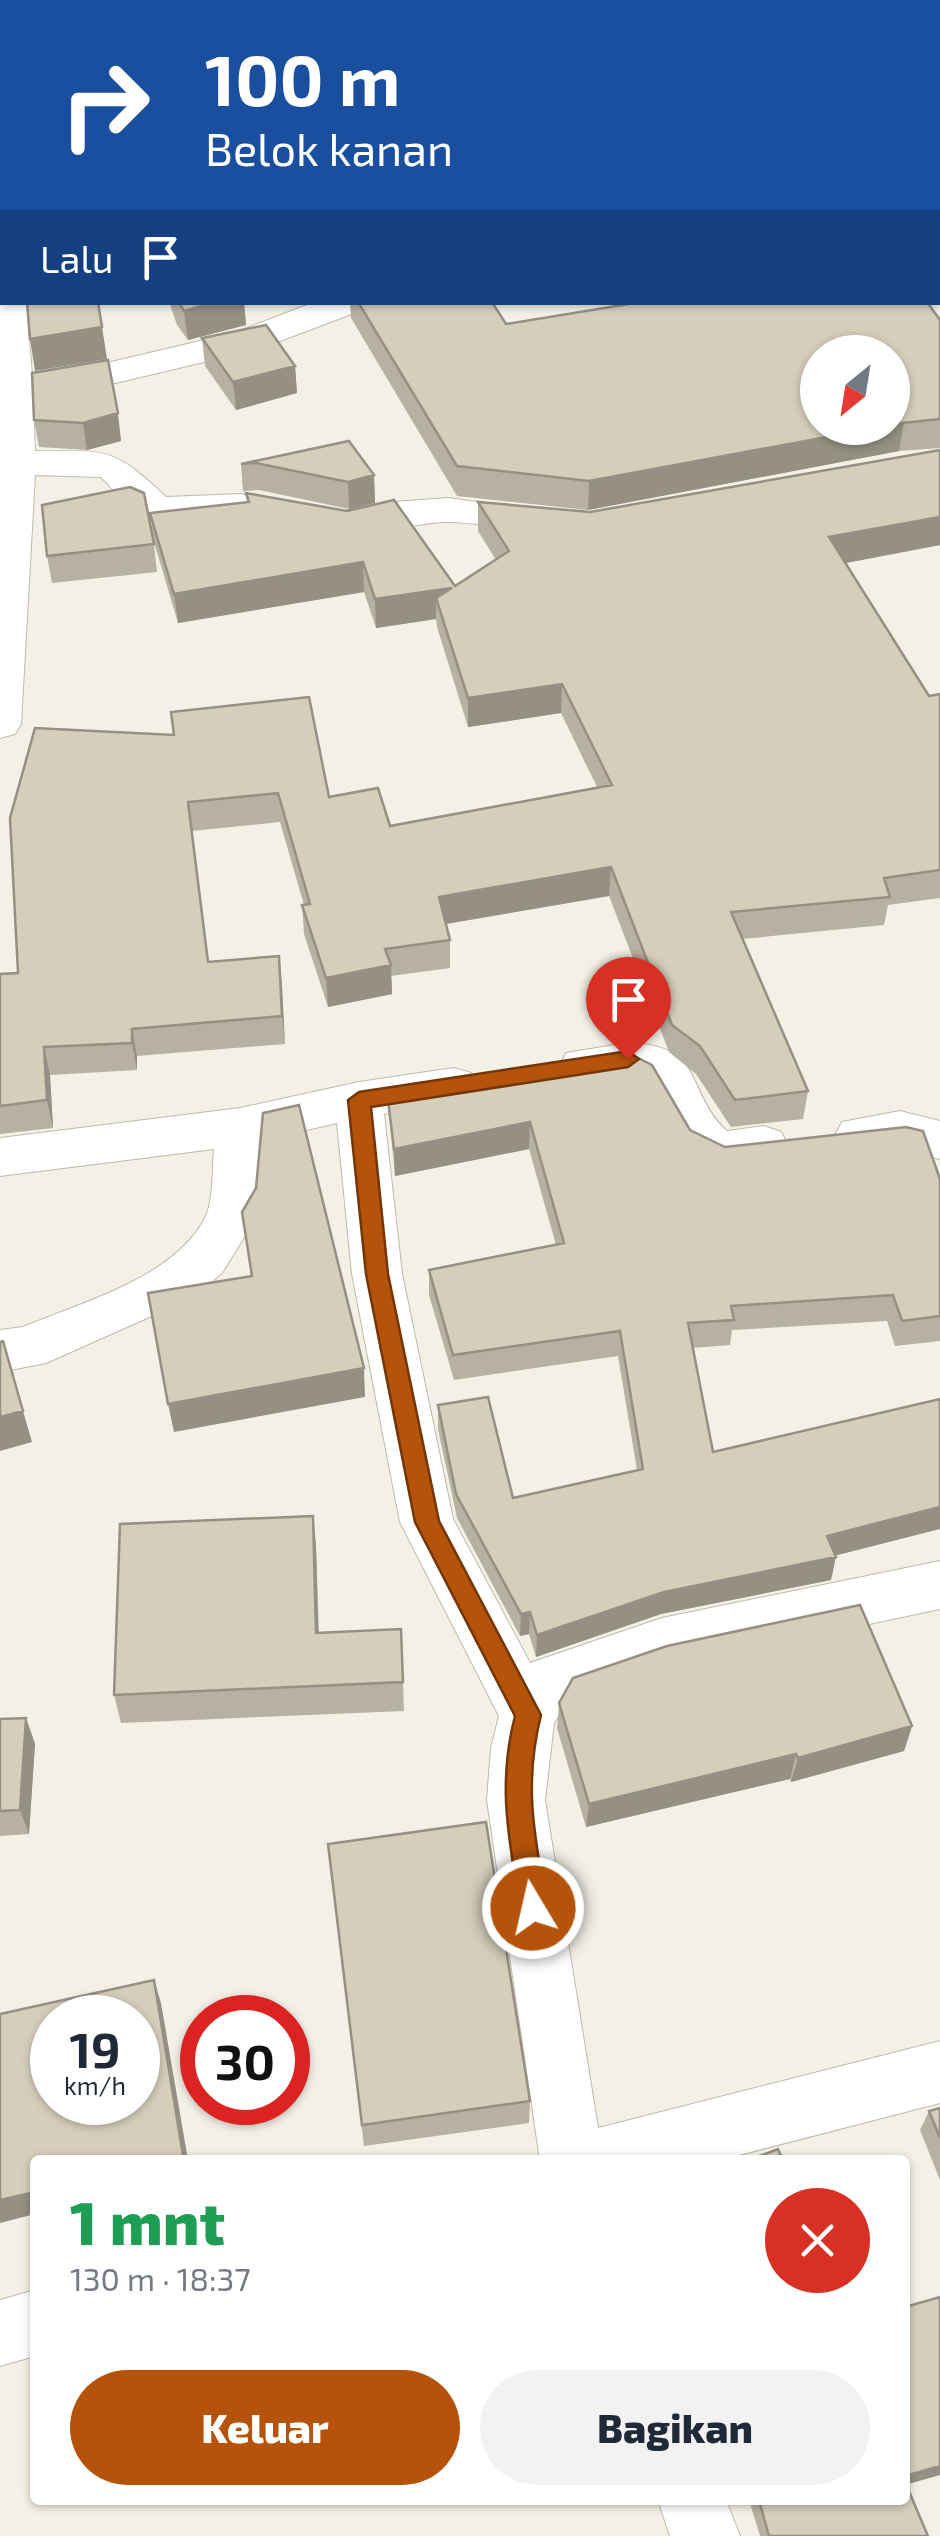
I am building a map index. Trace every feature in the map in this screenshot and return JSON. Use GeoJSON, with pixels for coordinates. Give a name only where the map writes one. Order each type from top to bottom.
{"type":"FeatureCollection","features":[{"type":"Feature","properties":{"kind":"street"},"geometry":{"type":"LineString","coordinates":[[0,724],[18,388],[8,305]]}},
{"type":"Feature","properties":{"kind":"street"},"geometry":{"type":"LineString","coordinates":[[18,388],[110,373],[246,342],[341,305]]}},
{"type":"Feature","properties":{"kind":"street"},"geometry":{"type":"LineString","coordinates":[[15,463],[97,462],[114,469],[152,506],[168,510],[235,505],[293,512],[349,526],[394,514],[448,510],[514,521],[588,526]]}},
{"type":"Feature","properties":{"kind":"street"},"geometry":{"type":"LineString","coordinates":[[0,1158],[240,1127],[359,1100],[628,1059],[655,1064],[671,1075],[705,1143],[723,1151],[900,1130],[940,1140]]}},
{"type":"Feature","properties":{"kind":"street"},"geometry":{"type":"LineString","coordinates":[[359,1100],[377,1274],[427,1522],[528,1715]]}},
{"type":"Feature","properties":{"kind":"street"},"geometry":{"type":"LineString","coordinates":[[0,1351],[28,1348],[174,1284],[204,1259],[231,1218],[240,1127]]}},
{"type":"Feature","properties":{"kind":"street"},"geometry":{"type":"LineString","coordinates":[[571,2155],[516,1800],[520,1748],[528,1715],[550,1681],[662,1643],[940,1586]]}},
{"type":"Feature","properties":{"kind":"street"},"geometry":{"type":"LineString","coordinates":[[616,2155],[940,2072]]}},
{"type":"Feature","properties":{"kind":"street"},"geometry":{"type":"LineString","coordinates":[[0,2333],[30,2324]]}},
{"type":"Feature","properties":{"kind":"street"},"geometry":{"type":"LineString","coordinates":[[694,2505],[705,2536]]}},
{"type":"Feature","properties":{"kind":"building"},"geometry":{"type":"Polygon","coordinates":[[[27,305],[98,305],[102,327],[30,339],[27,305]]]}},
{"type":"Feature","properties":{"kind":"building"},"geometry":{"type":"Polygon","coordinates":[[[181,305],[205,305],[184,311],[181,305]]]}},
{"type":"Feature","properties":{"kind":"building"},"geometry":{"type":"Polygon","coordinates":[[[360,305],[494,305],[506,324],[623,305],[929,305],[940,320],[940,419],[910,422],[910,335],[800,335],[800,442],[589,481],[457,466],[360,305]]]}},
{"type":"Feature","properties":{"kind":"building"},"geometry":{"type":"Polygon","coordinates":[[[266,325],[295,366],[233,382],[202,338],[266,325]]]}},
{"type":"Feature","properties":{"kind":"building"},"geometry":{"type":"Polygon","coordinates":[[[108,360],[118,413],[83,423],[34,420],[32,373],[108,360]]]}},
{"type":"Feature","properties":{"kind":"building"},"geometry":{"type":"Polygon","coordinates":[[[349,441],[374,475],[348,482],[256,463],[241,464],[349,441]]]}},
{"type":"Feature","properties":{"kind":"building"},"geometry":{"type":"Polygon","coordinates":[[[940,450],[940,517],[829,537],[929,696],[940,694],[940,870],[884,878],[890,897],[731,912],[808,1091],[735,1100],[700,1046],[672,1025],[611,867],[439,897],[450,940],[385,949],[391,965],[326,978],[302,905],[310,904],[278,793],[188,802],[208,962],[279,956],[282,1016],[132,1029],[132,1043],[44,1047],[47,1100],[0,1106],[0,974],[18,973],[10,818],[35,728],[174,735],[171,712],[309,697],[329,797],[378,788],[390,826],[612,785],[562,684],[468,698],[436,598],[452,588],[375,599],[363,562],[174,594],[150,513],[249,502],[246,493],[347,511],[394,500],[455,586],[509,551],[478,502],[590,512],[940,450]]]}},
{"type":"Feature","properties":{"kind":"building"},"geometry":{"type":"Polygon","coordinates":[[[130,487],[144,493],[154,544],[47,556],[42,505],[130,487]]]}},
{"type":"Feature","properties":{"kind":"building"},"geometry":{"type":"Polygon","coordinates":[[[632,1055],[652,1065],[690,1130],[725,1147],[906,1127],[923,1131],[940,1179],[940,1316],[902,1321],[893,1295],[731,1306],[734,1320],[688,1323],[713,1452],[940,1399],[940,1507],[827,1536],[836,1557],[664,1592],[537,1635],[530,1612],[521,1614],[456,1494],[438,1405],[488,1397],[513,1498],[643,1469],[620,1331],[453,1355],[429,1270],[564,1243],[530,1122],[394,1149],[387,1092],[632,1055]]]}},
{"type":"Feature","properties":{"kind":"building"},"geometry":{"type":"Polygon","coordinates":[[[299,1105],[364,1368],[168,1404],[148,1293],[252,1276],[242,1212],[256,1188],[263,1113],[299,1105]]]}},
{"type":"Feature","properties":{"kind":"building"},"geometry":{"type":"Polygon","coordinates":[[[3,1341],[23,1411],[0,1417],[0,1342],[3,1341]]]}},
{"type":"Feature","properties":{"kind":"building"},"geometry":{"type":"Polygon","coordinates":[[[313,1516],[316,1633],[401,1629],[403,1682],[114,1695],[120,1524],[313,1516]]]}},
{"type":"Feature","properties":{"kind":"building"},"geometry":{"type":"Polygon","coordinates":[[[860,1605],[912,1726],[798,1758],[796,1754],[589,1804],[559,1703],[573,1678],[667,1646],[860,1605]]]}},
{"type":"Feature","properties":{"kind":"building"},"geometry":{"type":"Polygon","coordinates":[[[26,1718],[20,1810],[0,1811],[0,1719],[26,1718]]]}},
{"type":"Feature","properties":{"kind":"building"},"geometry":{"type":"Polygon","coordinates":[[[486,1822],[530,2101],[362,2125],[328,1844],[486,1822]]]}},
{"type":"Feature","properties":{"kind":"building"},"geometry":{"type":"Polygon","coordinates":[[[154,1980],[156,1995],[86,1995],[154,1980]]]}},
{"type":"Feature","properties":{"kind":"building"},"geometry":{"type":"Polygon","coordinates":[[[30,2007],[30,2125],[160,2125],[160,2016],[183,2155],[30,2155],[30,2193],[0,2200],[0,2014],[30,2007]]]}},
{"type":"Feature","properties":{"kind":"building"},"geometry":{"type":"Polygon","coordinates":[[[940,2108],[940,2138],[929,2111],[940,2108]]]}},
{"type":"Feature","properties":{"kind":"building"},"geometry":{"type":"Polygon","coordinates":[[[940,2297],[940,2466],[910,2475],[910,2306],[940,2297]]]}},
{"type":"Feature","properties":{"kind":"building"},"geometry":{"type":"Polygon","coordinates":[[[910,2494],[928,2536],[769,2536],[760,2505],[910,2505],[910,2494]]]}},
{"type":"Feature","properties":{"kind":"route"},"geometry":{"type":"LineString","coordinates":[[533,1908],[516,1800],[520,1748],[528,1715],[427,1522],[377,1274],[359,1100],[628,1059]]}}]}
